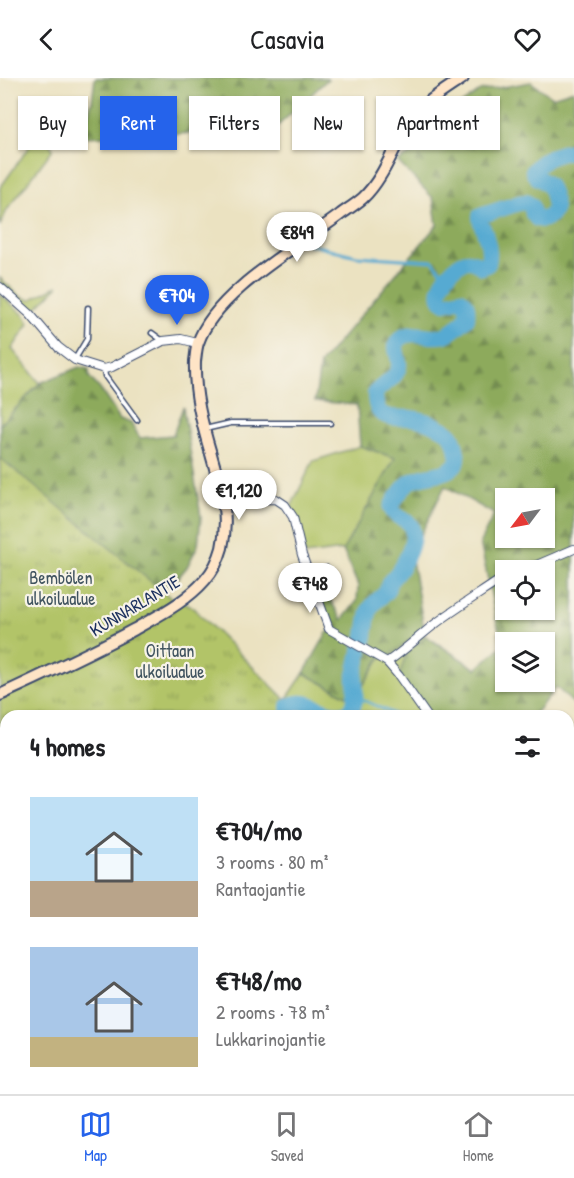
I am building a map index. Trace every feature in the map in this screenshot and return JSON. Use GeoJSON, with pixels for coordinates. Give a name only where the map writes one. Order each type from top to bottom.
{"type":"FeatureCollection","features":[{"type":"Feature","properties":{"kind":"main road","name":"KUNNARLANTIE"},"geometry":{"type":"LineString","coordinates":[[0,695],[81,657],[162,613],[185,599],[205,580],[215,566],[222,548],[225,526],[224,501],[198,405],[195,378],[197,343],[204,328],[220,307],[259,272],[363,197],[380,176],[414,117],[444,90],[463,78]]}},
{"type":"Feature","properties":{"kind":"street"},"geometry":{"type":"LineString","coordinates":[[0,286],[30,314],[58,348],[75,360],[104,369],[163,341],[181,339],[197,343]]}},
{"type":"Feature","properties":{"kind":"street"},"geometry":{"type":"LineString","coordinates":[[224,501],[276,499],[285,505],[293,517],[308,571],[329,629],[387,662],[423,710]]}},
{"type":"Feature","properties":{"kind":"street"},"geometry":{"type":"LineString","coordinates":[[548,560],[574,549]]}},
{"type":"Feature","properties":{"kind":"street"},"geometry":{"type":"LineString","coordinates":[[387,662],[447,615],[495,583]]}},
{"type":"Feature","properties":{"kind":"lane"},"geometry":{"type":"LineString","coordinates":[[75,360],[87,339],[88,308]]}},
{"type":"Feature","properties":{"kind":"lane"},"geometry":{"type":"LineString","coordinates":[[152,333],[163,341]]}},
{"type":"Feature","properties":{"kind":"lane"},"geometry":{"type":"LineString","coordinates":[[104,369],[105,376],[137,420]]}},
{"type":"Feature","properties":{"kind":"lane"},"geometry":{"type":"LineString","coordinates":[[204,429],[242,422],[330,423]]}},
{"type":"Feature","properties":{"kind":"lane"},"geometry":{"type":"LineString","coordinates":[[308,571],[327,568]]}},
{"type":"Feature","properties":{"kind":"green space"},"geometry":{"type":"Polygon","coordinates":[[[95,78],[328,79],[310,96],[292,96],[292,113],[280,124],[280,96],[189,96],[189,133],[177,134],[177,96],[100,96],[100,136],[88,137],[88,115],[95,78]]]}},
{"type":"Feature","properties":{"kind":"green space"},"geometry":{"type":"Polygon","coordinates":[[[531,82],[552,97],[574,90],[574,704],[555,688],[555,632],[499,632],[496,620],[555,620],[555,560],[495,560],[495,613],[480,542],[494,514],[445,486],[411,554],[424,629],[388,657],[380,658],[354,700],[304,673],[327,633],[334,628],[326,617],[316,588],[322,586],[342,620],[357,601],[358,586],[343,550],[395,458],[360,446],[357,405],[315,401],[320,364],[437,225],[433,198],[398,162],[417,150],[500,150],[500,96],[473,96],[480,91],[531,82]]]}},
{"type":"Feature","properties":{"kind":"green space"},"geometry":{"type":"Polygon","coordinates":[[[27,150],[52,150],[7,210],[0,226],[0,188],[27,150]]]}},
{"type":"Feature","properties":{"kind":"green space"},"geometry":{"type":"Polygon","coordinates":[[[0,278],[20,296],[30,300],[58,287],[33,311],[1,284],[0,278]]]}},
{"type":"Feature","properties":{"kind":"green space"},"geometry":{"type":"Polygon","coordinates":[[[0,294],[25,316],[29,324],[12,349],[40,383],[0,425],[0,294]]]}},
{"type":"Feature","properties":{"kind":"green space"},"geometry":{"type":"Polygon","coordinates":[[[79,367],[89,369],[89,377],[120,419],[131,423],[140,438],[173,435],[183,407],[201,517],[198,545],[187,567],[177,579],[88,632],[0,478],[0,425],[40,383],[79,367]]]}},
{"type":"Feature","properties":{"kind":"green space"},"geometry":{"type":"Polygon","coordinates":[[[360,446],[396,458],[343,550],[305,555],[296,515],[291,507],[313,461],[360,446]]]}},
{"type":"Feature","properties":{"kind":"green space"},"geometry":{"type":"Polygon","coordinates":[[[0,458],[171,598],[190,605],[286,700],[287,710],[0,710],[0,458]]]}},
{"type":"Feature","properties":{"kind":"green space"},"geometry":{"type":"Polygon","coordinates":[[[424,629],[427,710],[353,710],[286,700],[304,673],[354,700],[380,658],[424,629]]]}},
{"type":"Feature","properties":{"kind":"green space"},"geometry":{"type":"Polygon","coordinates":[[[426,636],[476,669],[495,652],[495,692],[552,692],[538,710],[426,710],[399,676],[407,652],[426,636]]]}},
{"type":"Feature","properties":{"kind":"waterway"},"geometry":{"type":"LineString","coordinates":[[364,641],[370,609],[386,592],[411,546],[412,529],[408,522],[396,515],[391,508],[392,505],[409,483],[418,478],[444,472],[455,465],[458,459],[453,438],[448,432],[422,420],[385,416],[378,409],[375,393],[397,371],[399,362],[396,345],[400,339],[410,334],[445,335],[467,318],[467,307],[461,299],[445,303],[439,295],[443,282],[458,265],[469,261],[482,267],[488,264],[487,240],[480,216],[526,202],[531,205],[537,219],[542,220],[548,217],[555,208],[552,192],[549,186],[533,171],[551,157],[574,151]]}},
{"type":"Feature","properties":{"kind":"waterway"},"geometry":{"type":"LineString","coordinates":[[309,244],[357,256],[433,261],[446,277]]}},
{"type":"Feature","properties":{"kind":"waterway"},"geometry":{"type":"LineString","coordinates":[[350,710],[355,698],[355,674],[360,651]]}},
{"type":"Feature","properties":{"kind":"waterway"},"geometry":{"type":"LineString","coordinates":[[355,696],[385,710]]}},
{"type":"Feature","properties":{"kind":"waterway"},"geometry":{"type":"LineString","coordinates":[[288,710],[288,707],[296,703],[312,705],[323,710]]}},
{"type":"Feature","properties":{"kind":"park label","name":"Bembölen ulkoilualue"},"geometry":{"type":"Point","coordinates":[61,588]}},
{"type":"Feature","properties":{"kind":"park label","name":"Oittaan ulkoilualue"},"geometry":{"type":"Point","coordinates":[170,661]}}]}
